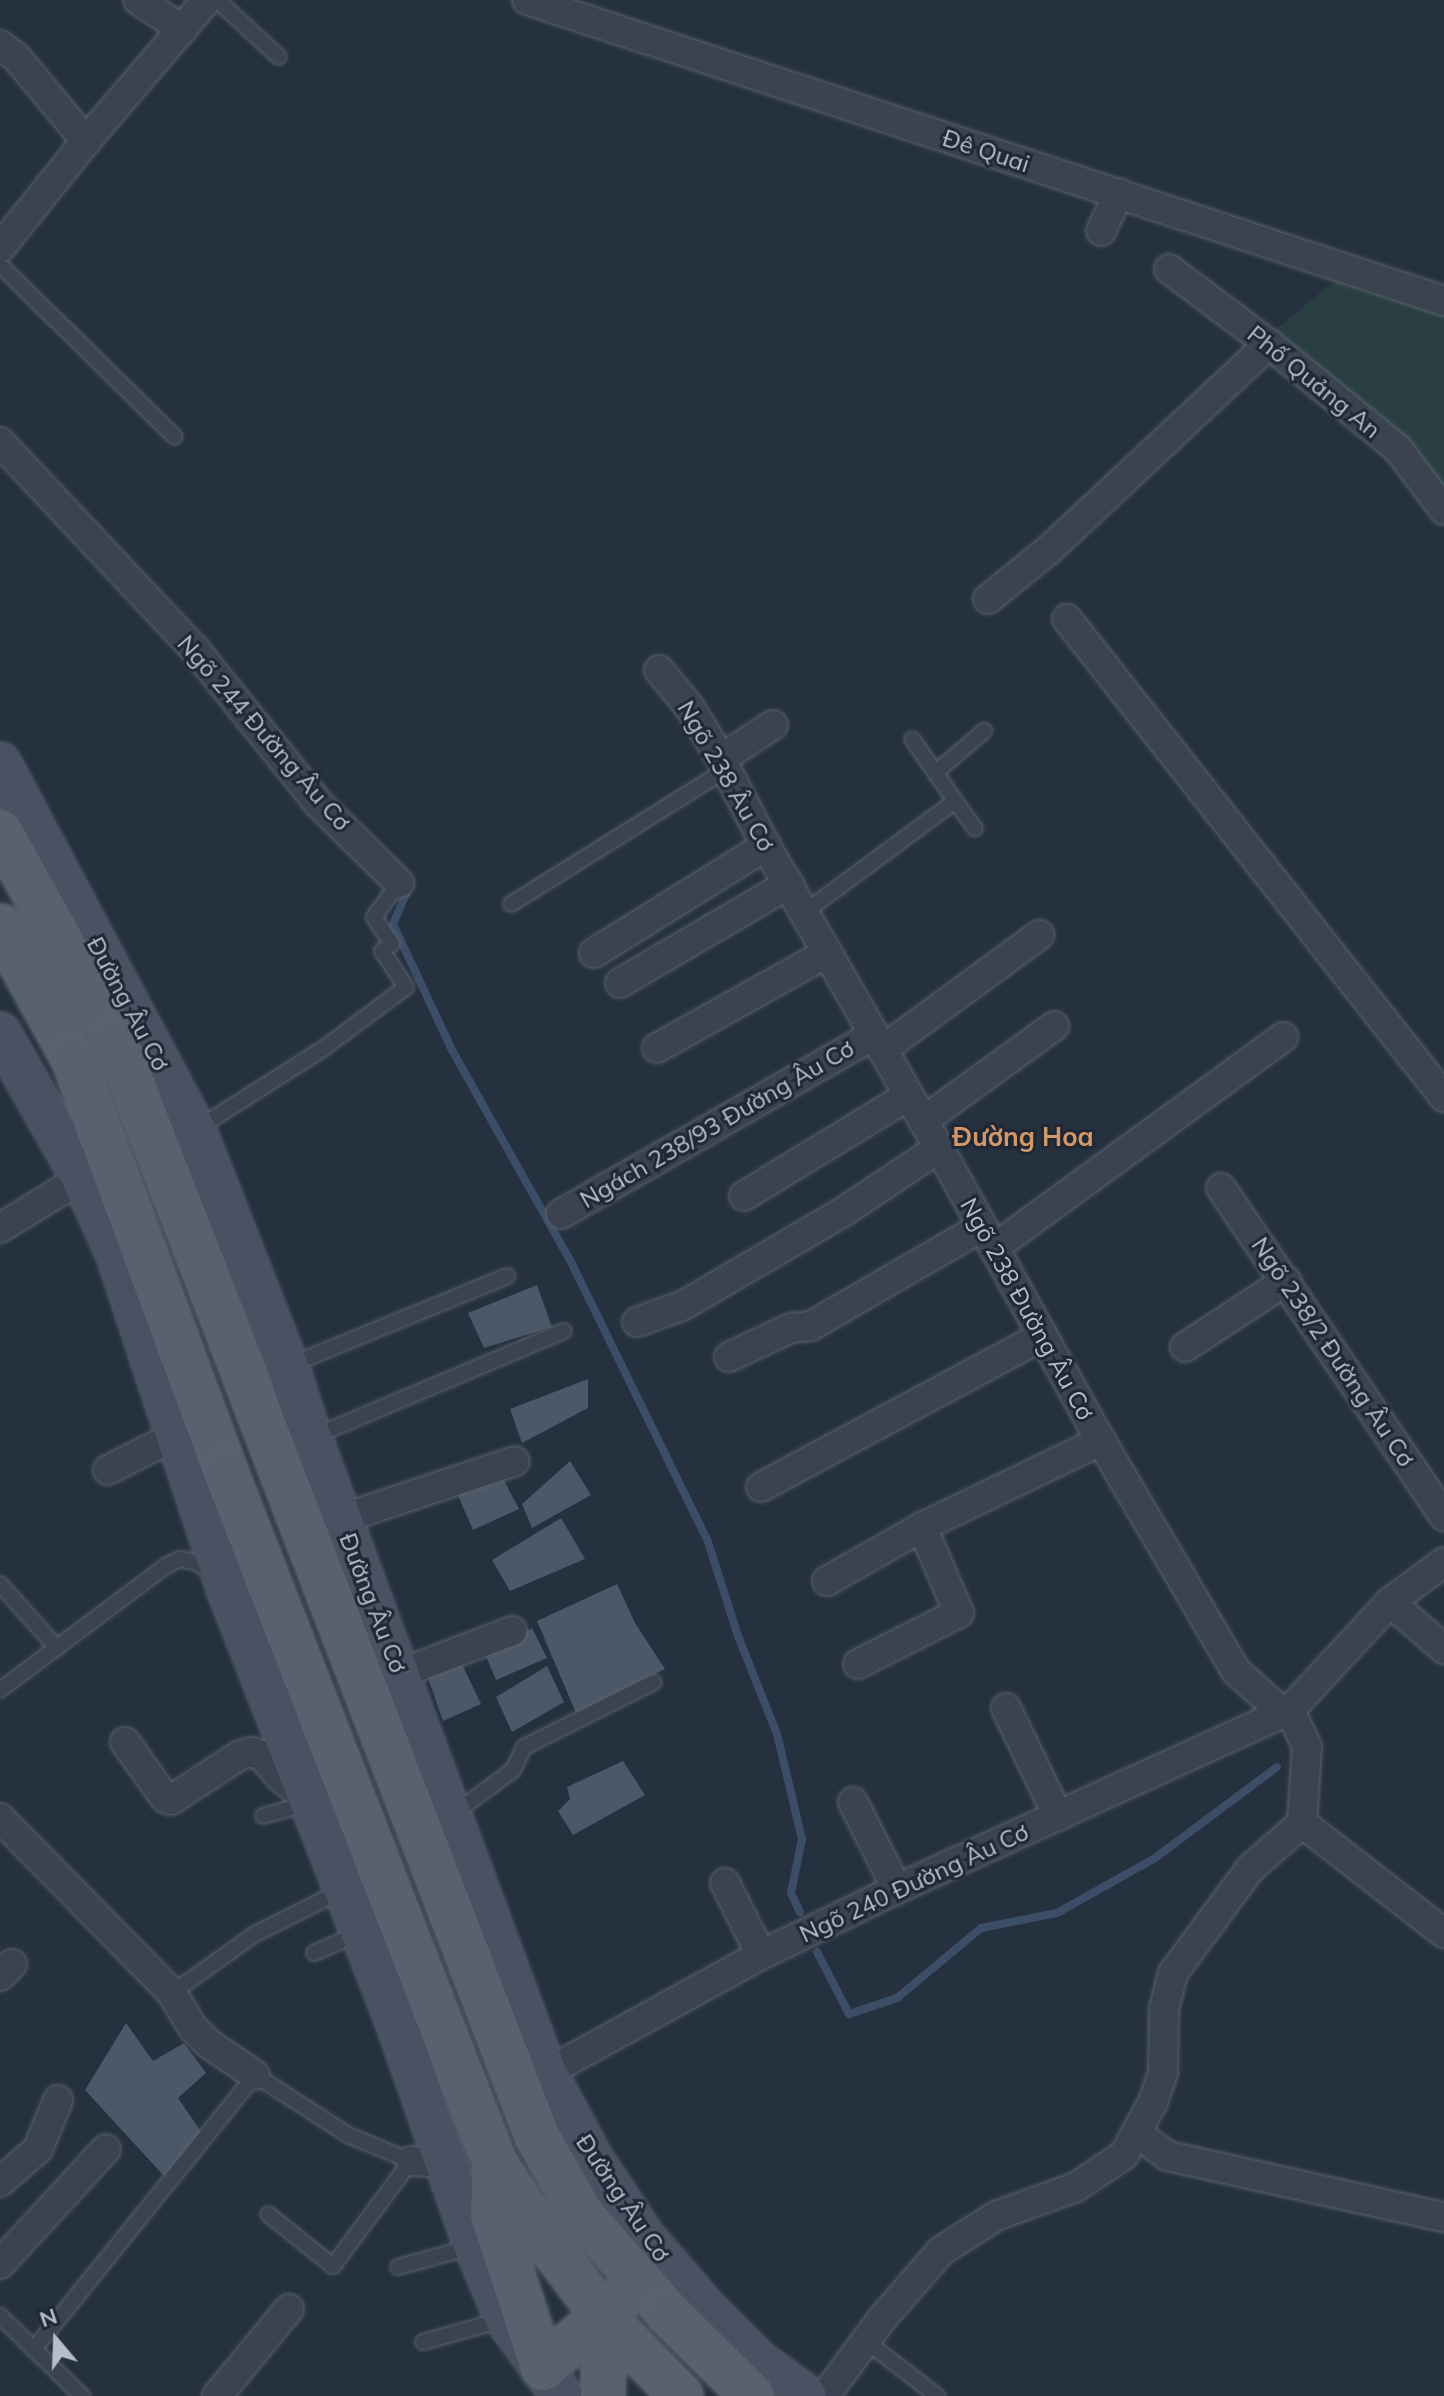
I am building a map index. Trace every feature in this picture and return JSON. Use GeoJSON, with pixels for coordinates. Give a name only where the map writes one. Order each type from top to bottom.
{"type":"FeatureCollection","features":[{"type":"Feature","properties":{"kind":"main road","name":"Đường Âu Cơ"},"geometry":{"type":"LineString","coordinates":[[0,832],[114,1037],[292,1445],[537,2136],[581,2214],[639,2281],[752,2396]]}},
{"type":"Feature","properties":{"kind":"main road"},"geometry":{"type":"LineString","coordinates":[[0,926],[73,1058],[225,1469],[495,2163],[540,2233],[604,2317],[681,2396]]}},
{"type":"Feature","properties":{"kind":"main road"},"geometry":{"type":"LineString","coordinates":[[0,980],[32,1029],[73,1058]]}},
{"type":"Feature","properties":{"kind":"main road"},"geometry":{"type":"LineString","coordinates":[[225,1469],[292,1445]]}},
{"type":"Feature","properties":{"kind":"main road"},"geometry":{"type":"LineString","coordinates":[[495,2163],[493,2214],[553,2382]]}},
{"type":"Feature","properties":{"kind":"main road"},"geometry":{"type":"LineString","coordinates":[[553,2382],[604,2317],[639,2281]]}},
{"type":"Feature","properties":{"kind":"main road"},"geometry":{"type":"LineString","coordinates":[[603,2396],[604,2317]]}},
{"type":"Feature","properties":{"kind":"street"},"geometry":{"type":"LineString","coordinates":[[138,0],[182,29]]}},
{"type":"Feature","properties":{"kind":"street"},"geometry":{"type":"LineString","coordinates":[[0,248],[86,141],[207,0]]}},
{"type":"Feature","properties":{"kind":"street","name":"Đê Quai"},"geometry":{"type":"LineString","coordinates":[[527,0],[1444,301]]}},
{"type":"Feature","properties":{"kind":"street"},"geometry":{"type":"LineString","coordinates":[[0,45],[17,58],[86,141]]}},
{"type":"Feature","properties":{"kind":"street"},"geometry":{"type":"LineString","coordinates":[[1101,231],[1119,193]]}},
{"type":"Feature","properties":{"kind":"street","name":"Phố Quảng An"},"geometry":{"type":"LineString","coordinates":[[1169,269],[1269,344],[1398,449],[1444,510]]}},
{"type":"Feature","properties":{"kind":"street"},"geometry":{"type":"LineString","coordinates":[[988,599],[1051,548],[1269,344]]}},
{"type":"Feature","properties":{"kind":"street","name":"Ngõ 244 Đường Âu Cơ"},"geometry":{"type":"LineString","coordinates":[[0,442],[196,651],[318,803],[399,883]]}},
{"type":"Feature","properties":{"kind":"street"},"geometry":{"type":"LineString","coordinates":[[1067,619],[1444,1097]]}},
{"type":"Feature","properties":{"kind":"street","name":"Ngõ 238 Âu Cơ"},"geometry":{"type":"LineString","coordinates":[[659,670],[690,708],[789,884]]}},
{"type":"Feature","properties":{"kind":"street"},"geometry":{"type":"LineString","coordinates":[[724,764],[773,725]]}},
{"type":"Feature","properties":{"kind":"street","name":"Đường Âu Cơ"},"geometry":{"type":"LineString","coordinates":[[0,763],[195,1130],[288,1367],[292,1445],[341,1519],[546,2073],[591,2157],[643,2236],[716,2320],[758,2361],[806,2396]]}},
{"type":"Feature","properties":{"kind":"street"},"geometry":{"type":"LineString","coordinates":[[594,953],[766,846]]}},
{"type":"Feature","properties":{"kind":"street"},"geometry":{"type":"LineString","coordinates":[[620,983],[789,884]]}},
{"type":"Feature","properties":{"kind":"street","name":"Ngõ 238 Đường Âu Cơ"},"geometry":{"type":"LineString","coordinates":[[789,884],[1101,1441],[1236,1671],[1276,1707],[1290,1710]]}},
{"type":"Feature","properties":{"kind":"street","name":"Ngách 238/93 Đường Âu Cơ"},"geometry":{"type":"LineString","coordinates":[[561,1214],[878,1042],[1039,935]]}},
{"type":"Feature","properties":{"kind":"street"},"geometry":{"type":"LineString","coordinates":[[657,1048],[827,953]]}},
{"type":"Feature","properties":{"kind":"street"},"geometry":{"type":"LineString","coordinates":[[923,1121],[1054,1026]]}},
{"type":"Feature","properties":{"kind":"street"},"geometry":{"type":"LineString","coordinates":[[729,1357],[791,1328],[811,1326],[988,1238],[1283,1037]]}},
{"type":"Feature","properties":{"kind":"street"},"geometry":{"type":"LineString","coordinates":[[5,1055],[82,1178],[116,1252],[226,1585],[360,1932],[430,2162],[475,2246],[506,2319],[553,2382]]}},
{"type":"Feature","properties":{"kind":"street"},"geometry":{"type":"LineString","coordinates":[[744,1196],[908,1096]]}},
{"type":"Feature","properties":{"kind":"street"},"geometry":{"type":"LineString","coordinates":[[637,1322],[697,1297],[843,1212],[939,1148]]}},
{"type":"Feature","properties":{"kind":"street"},"geometry":{"type":"LineString","coordinates":[[0,1228],[82,1178]]}},
{"type":"Feature","properties":{"kind":"street","name":"Ngõ 238/2 Đường Âu Cơ"},"geometry":{"type":"LineString","coordinates":[[1221,1188],[1444,1516]]}},
{"type":"Feature","properties":{"kind":"street"},"geometry":{"type":"LineString","coordinates":[[1185,1347],[1286,1281]]}},
{"type":"Feature","properties":{"kind":"street"},"geometry":{"type":"LineString","coordinates":[[761,1487],[1043,1336]]}},
{"type":"Feature","properties":{"kind":"street"},"geometry":{"type":"LineString","coordinates":[[108,1470],[177,1435]]}},
{"type":"Feature","properties":{"kind":"street"},"geometry":{"type":"LineString","coordinates":[[827,1581],[922,1527],[1101,1441]]}},
{"type":"Feature","properties":{"kind":"street"},"geometry":{"type":"LineString","coordinates":[[341,1519],[515,1461]]}},
{"type":"Feature","properties":{"kind":"street"},"geometry":{"type":"LineString","coordinates":[[858,1664],[959,1613],[922,1527]]}},
{"type":"Feature","properties":{"kind":"street"},"geometry":{"type":"LineString","coordinates":[[825,2396],[941,2251],[996,2216],[1076,2187],[1099,2175],[1124,2155],[1163,2073],[1164,2009],[1173,1973],[1250,1869],[1302,1823],[1307,1747],[1290,1710],[1390,1602],[1444,1562]]}},
{"type":"Feature","properties":{"kind":"street"},"geometry":{"type":"LineString","coordinates":[[1390,1602],[1444,1649]]}},
{"type":"Feature","properties":{"kind":"street"},"geometry":{"type":"LineString","coordinates":[[399,1674],[512,1631]]}},
{"type":"Feature","properties":{"kind":"street"},"geometry":{"type":"LineString","coordinates":[[1006,1708],[1058,1816]]}},
{"type":"Feature","properties":{"kind":"street","name":"Ngõ 240 Đường Âu Cơ"},"geometry":{"type":"LineString","coordinates":[[546,2073],[761,1955],[897,1889],[1290,1710]]}},
{"type":"Feature","properties":{"kind":"street"},"geometry":{"type":"LineString","coordinates":[[125,1742],[165,1798],[178,1797],[240,1755],[251,1752],[261,1755],[280,1777],[312,1803]]}},
{"type":"Feature","properties":{"kind":"street"},"geometry":{"type":"LineString","coordinates":[[853,1802],[897,1889]]}},
{"type":"Feature","properties":{"kind":"street"},"geometry":{"type":"LineString","coordinates":[[0,1818],[172,1993],[193,2028],[209,2044],[255,2075]]}},
{"type":"Feature","properties":{"kind":"street"},"geometry":{"type":"LineString","coordinates":[[1302,1823],[1444,1933]]}},
{"type":"Feature","properties":{"kind":"street"},"geometry":{"type":"LineString","coordinates":[[725,1883],[761,1955]]}},
{"type":"Feature","properties":{"kind":"street"},"geometry":{"type":"LineString","coordinates":[[0,2182],[38,2149],[58,2100]]}},
{"type":"Feature","properties":{"kind":"street"},"geometry":{"type":"LineString","coordinates":[[1137,2133],[1168,2156],[1444,2217]]}},
{"type":"Feature","properties":{"kind":"street"},"geometry":{"type":"LineString","coordinates":[[0,2264],[106,2149]]}},
{"type":"Feature","properties":{"kind":"street"},"geometry":{"type":"LineString","coordinates":[[217,2396],[289,2309]]}},
{"type":"Feature","properties":{"kind":"lane"},"geometry":{"type":"LineString","coordinates":[[217,0],[279,57]]}},
{"type":"Feature","properties":{"kind":"lane"},"geometry":{"type":"LineString","coordinates":[[0,265],[175,437]]}},
{"type":"Feature","properties":{"kind":"lane"},"geometry":{"type":"LineString","coordinates":[[935,773],[984,731]]}},
{"type":"Feature","properties":{"kind":"lane"},"geometry":{"type":"LineString","coordinates":[[912,739],[975,829]]}},
{"type":"Feature","properties":{"kind":"lane"},"geometry":{"type":"LineString","coordinates":[[511,904],[724,764]]}},
{"type":"Feature","properties":{"kind":"lane"},"geometry":{"type":"LineString","coordinates":[[805,912],[955,801]]}},
{"type":"Feature","properties":{"kind":"lane","name":"Ngõ 244 Đường Âu Cơ"},"geometry":{"type":"LineString","coordinates":[[195,1130],[324,1048],[406,987],[382,951],[392,944],[374,917],[399,883]]}},
{"type":"Feature","properties":{"kind":"lane"},"geometry":{"type":"LineString","coordinates":[[288,1367],[507,1276]]}},
{"type":"Feature","properties":{"kind":"lane"},"geometry":{"type":"LineString","coordinates":[[292,1445],[564,1331]]}},
{"type":"Feature","properties":{"kind":"lane"},"geometry":{"type":"LineString","coordinates":[[0,1690],[166,1566],[180,1559],[198,1563],[226,1585]]}},
{"type":"Feature","properties":{"kind":"lane"},"geometry":{"type":"LineString","coordinates":[[0,1584],[57,1648]]}},
{"type":"Feature","properties":{"kind":"lane"},"geometry":{"type":"LineString","coordinates":[[452,1815],[513,1770],[524,1747],[654,1682]]}},
{"type":"Feature","properties":{"kind":"lane"},"geometry":{"type":"LineString","coordinates":[[263,1816],[312,1803]]}},
{"type":"Feature","properties":{"kind":"lane"},"geometry":{"type":"LineString","coordinates":[[172,1993],[255,1934],[343,1889]]}},
{"type":"Feature","properties":{"kind":"lane"},"geometry":{"type":"LineString","coordinates":[[314,1953],[360,1932]]}},
{"type":"Feature","properties":{"kind":"lane"},"geometry":{"type":"LineString","coordinates":[[34,2349],[255,2075],[348,2135],[430,2162],[333,2266],[268,2214]]}},
{"type":"Feature","properties":{"kind":"lane"},"geometry":{"type":"LineString","coordinates":[[398,2267],[475,2246]]}},
{"type":"Feature","properties":{"kind":"lane"},"geometry":{"type":"LineString","coordinates":[[0,2316],[82,2396]]}},
{"type":"Feature","properties":{"kind":"lane"},"geometry":{"type":"LineString","coordinates":[[423,2342],[506,2319]]}},
{"type":"Feature","properties":{"kind":"lane"},"geometry":{"type":"LineString","coordinates":[[866,2341],[937,2396]]}},
{"type":"Feature","properties":{"kind":"green space"},"geometry":{"type":"Polygon","coordinates":[[[1336,280],[1444,316],[1444,488],[1268,336],[1336,280]]]}},
{"type":"Feature","properties":{"kind":"building"},"geometry":{"type":"Polygon","coordinates":[[[537,1285],[552,1327],[484,1348],[468,1313],[537,1285]]]}},
{"type":"Feature","properties":{"kind":"building"},"geometry":{"type":"Polygon","coordinates":[[[588,1379],[588,1408],[522,1443],[510,1409],[588,1379]]]}},
{"type":"Feature","properties":{"kind":"building"},"geometry":{"type":"Polygon","coordinates":[[[570,1461],[591,1495],[532,1528],[522,1504],[570,1461]]]}},
{"type":"Feature","properties":{"kind":"building"},"geometry":{"type":"Polygon","coordinates":[[[497,1467],[519,1509],[473,1530],[452,1482],[497,1467]]]}},
{"type":"Feature","properties":{"kind":"building"},"geometry":{"type":"Polygon","coordinates":[[[561,1518],[585,1559],[510,1591],[492,1560],[561,1518]]]}},
{"type":"Feature","properties":{"kind":"building"},"geometry":{"type":"Polygon","coordinates":[[[617,1584],[635,1623],[665,1669],[576,1713],[537,1621],[617,1584]]]}},
{"type":"Feature","properties":{"kind":"building"},"geometry":{"type":"Polygon","coordinates":[[[532,1628],[547,1658],[496,1680],[485,1654],[532,1628]]]}},
{"type":"Feature","properties":{"kind":"building"},"geometry":{"type":"Polygon","coordinates":[[[460,1660],[481,1704],[443,1721],[427,1675],[460,1660]]]}},
{"type":"Feature","properties":{"kind":"building"},"geometry":{"type":"Polygon","coordinates":[[[547,1666],[564,1702],[512,1732],[496,1697],[547,1666]]]}},
{"type":"Feature","properties":{"kind":"building"},"geometry":{"type":"Polygon","coordinates":[[[623,1761],[645,1795],[573,1835],[558,1811],[570,1799],[567,1787],[623,1761]]]}},
{"type":"Feature","properties":{"kind":"building"},"geometry":{"type":"Polygon","coordinates":[[[126,2023],[153,2061],[184,2043],[206,2073],[178,2098],[202,2133],[164,2176],[85,2090],[126,2023]]]}},
{"type":"Feature","properties":{"kind":"waterway"},"geometry":{"type":"LineString","coordinates":[[410,885],[393,924],[452,1050],[572,1264],[708,1542],[738,1636],[777,1734],[802,1839],[791,1893],[800,1912]]}},
{"type":"Feature","properties":{"kind":"waterway"},"geometry":{"type":"LineString","coordinates":[[817,1952],[849,2014],[897,1998],[981,1928],[1057,1913],[1155,1858],[1277,1767]]}},
{"type":"Feature","properties":{"kind":"district","name":"Đường Hoa"},"geometry":{"type":"Point","coordinates":[1023,1137]}}]}
